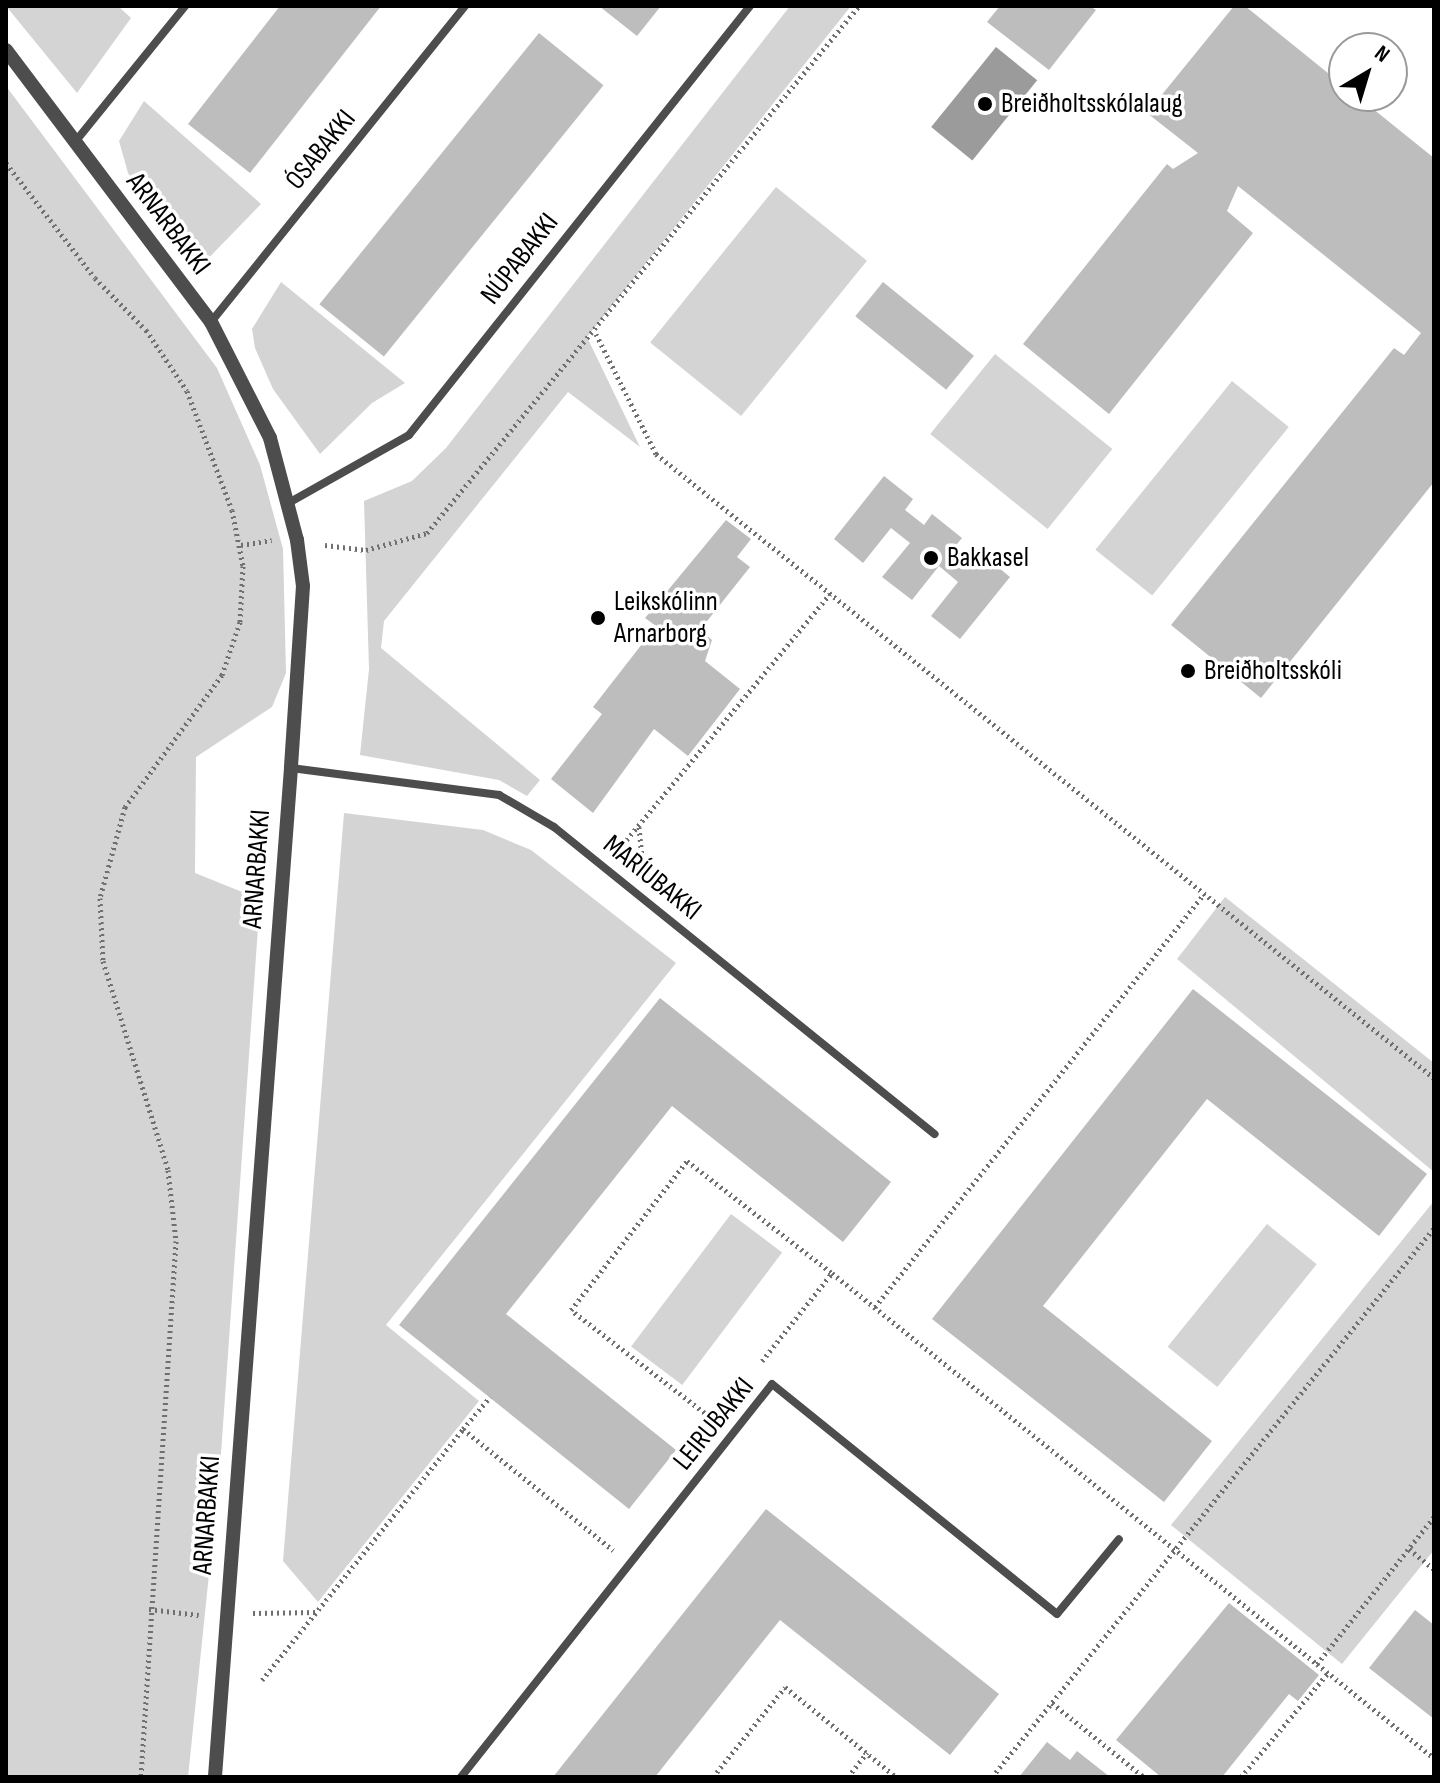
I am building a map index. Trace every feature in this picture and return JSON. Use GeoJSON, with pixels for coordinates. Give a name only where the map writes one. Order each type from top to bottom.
{"type":"FeatureCollection","features":[{"type":"Feature","properties":{"kind":"street"},"geometry":{"type":"LineString","coordinates":[[75,142],[185,6]]}},
{"type":"Feature","properties":{"kind":"street","name":"ÓSABAKKI"},"geometry":{"type":"LineString","coordinates":[[211,322],[465,6]]}},
{"type":"Feature","properties":{"kind":"street","name":"NÚPABAKKI"},"geometry":{"type":"LineString","coordinates":[[292,501],[409,435],[750,6]]}},
{"type":"Feature","properties":{"kind":"street","name":"ARNARBAKKI"},"geometry":{"type":"LineString","coordinates":[[6,50],[211,322],[270,438],[292,501],[303,586],[215,1777]]}},
{"type":"Feature","properties":{"kind":"street","name":"MARÍUBAKKI"},"geometry":{"type":"LineString","coordinates":[[291,768],[499,795],[554,827],[935,1134]]}},
{"type":"Feature","properties":{"kind":"street","name":"LEIRUBAKKI"},"geometry":{"type":"LineString","coordinates":[[461,1777],[772,1384],[1057,1614],[1119,1539]]}},
{"type":"Feature","properties":{"kind":"path"},"geometry":{"type":"LineString","coordinates":[[318,544],[366,550],[427,533],[596,334],[859,6]]}},
{"type":"Feature","properties":{"kind":"path"},"geometry":{"type":"LineString","coordinates":[[6,163],[168,359],[201,425],[241,545],[244,594],[233,649],[208,700],[125,807],[100,898],[103,961],[162,1147],[175,1229],[149,1609],[141,1777]]}},
{"type":"Feature","properties":{"kind":"path"},"geometry":{"type":"LineString","coordinates":[[596,334],[656,454],[1434,1078]]}},
{"type":"Feature","properties":{"kind":"path"},"geometry":{"type":"LineString","coordinates":[[241,545],[273,539]]}},
{"type":"Feature","properties":{"kind":"path"},"geometry":{"type":"LineString","coordinates":[[619,850],[830,594]]}},
{"type":"Feature","properties":{"kind":"path"},"geometry":{"type":"LineString","coordinates":[[639,826],[643,874]]}},
{"type":"Feature","properties":{"kind":"path"},"geometry":{"type":"LineString","coordinates":[[875,1307],[1204,894]]}},
{"type":"Feature","properties":{"kind":"path"},"geometry":{"type":"LineString","coordinates":[[715,1421],[571,1310],[687,1161],[875,1307],[1434,1758]]}},
{"type":"Feature","properties":{"kind":"path"},"geometry":{"type":"LineString","coordinates":[[992,1777],[1434,1228]]}},
{"type":"Feature","properties":{"kind":"path"},"geometry":{"type":"LineString","coordinates":[[754,1371],[832,1273]]}},
{"type":"Feature","properties":{"kind":"path"},"geometry":{"type":"LineString","coordinates":[[262,1680],[490,1397]]}},
{"type":"Feature","properties":{"kind":"path"},"geometry":{"type":"LineString","coordinates":[[724,1408],[710,1427],[726,1441]]}},
{"type":"Feature","properties":{"kind":"path"},"geometry":{"type":"LineString","coordinates":[[463,1429],[630,1564]]}},
{"type":"Feature","properties":{"kind":"path"},"geometry":{"type":"LineString","coordinates":[[1317,1664],[1434,1517]]}},
{"type":"Feature","properties":{"kind":"path"},"geometry":{"type":"LineString","coordinates":[[1409,1549],[1434,1569]]}},
{"type":"Feature","properties":{"kind":"path"},"geometry":{"type":"LineString","coordinates":[[149,1609],[198,1615]]}},
{"type":"Feature","properties":{"kind":"path"},"geometry":{"type":"LineString","coordinates":[[267,1610],[317,1612]]}},
{"type":"Feature","properties":{"kind":"path"},"geometry":{"type":"LineString","coordinates":[[1241,1777],[1328,1673]]}},
{"type":"Feature","properties":{"kind":"path"},"geometry":{"type":"LineString","coordinates":[[713,1777],[785,1687],[896,1777]]}},
{"type":"Feature","properties":{"kind":"path"},"geometry":{"type":"LineString","coordinates":[[1052,1703],[1144,1777]]}},
{"type":"Feature","properties":{"kind":"path"},"geometry":{"type":"LineString","coordinates":[[848,1777],[867,1753]]}},
{"type":"Feature","properties":{"kind":"shaded area"},"geometry":{"type":"Polygon","coordinates":[[[6,6],[118,6],[131,18],[77,93],[6,6]]]}},
{"type":"Feature","properties":{"kind":"shaded area"},"geometry":{"type":"Polygon","coordinates":[[[790,6],[851,6],[587,337],[640,447],[568,392],[384,621],[381,648],[540,780],[527,796],[499,780],[360,755],[369,669],[364,501],[412,481],[446,448],[790,6]]]}},
{"type":"Feature","properties":{"kind":"shaded area","name":"Breiðholtsskólalaug"},"geometry":{"type":"Polygon","coordinates":[[[996,47],[1037,80],[972,160],[931,127],[996,47]]]}},
{"type":"Feature","properties":{"kind":"shaded area"},"geometry":{"type":"Polygon","coordinates":[[[6,86],[217,368],[260,465],[283,549],[286,673],[272,707],[196,757],[195,873],[260,899],[220,1468],[188,1777],[6,1777],[6,86]]]}},
{"type":"Feature","properties":{"kind":"shaded area"},"geometry":{"type":"Polygon","coordinates":[[[144,101],[261,204],[198,269],[128,173],[119,141],[144,101]]]}},
{"type":"Feature","properties":{"kind":"shaded area"},"geometry":{"type":"Polygon","coordinates":[[[776,187],[867,261],[741,416],[650,342],[776,187]]]}},
{"type":"Feature","properties":{"kind":"shaded area"},"geometry":{"type":"Polygon","coordinates":[[[281,282],[405,383],[372,403],[320,454],[273,389],[255,348],[252,329],[281,282]]]}},
{"type":"Feature","properties":{"kind":"shaded area"},"geometry":{"type":"Polygon","coordinates":[[[995,354],[1112,449],[1048,529],[930,434],[995,354]]]}},
{"type":"Feature","properties":{"kind":"shaded area"},"geometry":{"type":"Polygon","coordinates":[[[1232,381],[1289,427],[1152,596],[1095,550],[1232,381]]]}},
{"type":"Feature","properties":{"kind":"shaded area"},"geometry":{"type":"Polygon","coordinates":[[[344,813],[483,830],[531,850],[676,963],[386,1325],[479,1401],[318,1602],[283,1561],[344,813]]]}},
{"type":"Feature","properties":{"kind":"shaded area"},"geometry":{"type":"Polygon","coordinates":[[[1225,897],[1434,1063],[1434,1172],[1177,959],[1225,897]]]}},
{"type":"Feature","properties":{"kind":"shaded area"},"geometry":{"type":"Polygon","coordinates":[[[1434,1201],[1434,1550],[1342,1664],[1171,1525],[1434,1201]]]}},
{"type":"Feature","properties":{"kind":"shaded area"},"geometry":{"type":"Polygon","coordinates":[[[731,1214],[782,1253],[682,1385],[631,1347],[731,1214]]]}},
{"type":"Feature","properties":{"kind":"shaded area"},"geometry":{"type":"Polygon","coordinates":[[[1267,1224],[1317,1264],[1217,1387],[1168,1347],[1267,1224]]]}},
{"type":"Feature","properties":{"kind":"building"},"geometry":{"type":"Polygon","coordinates":[[[280,6],[381,6],[250,173],[188,124],[280,6]]]}},
{"type":"Feature","properties":{"kind":"building"},"geometry":{"type":"Polygon","coordinates":[[[599,6],[661,6],[637,36],[599,6]]]}},
{"type":"Feature","properties":{"kind":"building"},"geometry":{"type":"Polygon","coordinates":[[[1000,6],[1090,6],[1096,10],[1049,70],[987,22],[1000,6]]]}},
{"type":"Feature","properties":{"kind":"building"},"geometry":{"type":"Polygon","coordinates":[[[1234,6],[1245,6],[1328,73],[1328,112],[1377,112],[1434,158],[1434,482],[1261,698],[1171,625],[1394,348],[1404,355],[1421,333],[1238,186],[1227,211],[1253,233],[1109,414],[1023,344],[1167,164],[1173,169],[1198,153],[1147,113],[1234,6]]]}},
{"type":"Feature","properties":{"kind":"building"},"geometry":{"type":"Polygon","coordinates":[[[539,33],[604,85],[384,356],[319,304],[539,33]]]}},
{"type":"Feature","properties":{"kind":"building"},"geometry":{"type":"Polygon","coordinates":[[[883,282],[974,356],[946,390],[855,316],[883,282]]]}},
{"type":"Feature","properties":{"kind":"building","name":"Bakkasel"},"geometry":{"type":"Polygon","coordinates":[[[884,476],[913,499],[905,510],[924,525],[932,514],[962,538],[953,549],[973,564],[981,553],[1010,577],[960,639],[931,616],[958,582],[939,566],[912,600],[882,577],[910,543],[891,528],[863,563],[834,539],[884,476]]]}},
{"type":"Feature","properties":{"kind":"building"},"geometry":{"type":"Polygon","coordinates":[[[726,520],[751,539],[737,557],[750,567],[700,630],[712,640],[705,661],[740,689],[688,756],[654,729],[593,813],[551,779],[602,714],[593,707],[656,626],[645,618],[726,520]]]}},
{"type":"Feature","properties":{"kind":"building"},"geometry":{"type":"Polygon","coordinates":[[[1193,989],[1427,1174],[1379,1236],[1207,1099],[1043,1306],[1212,1441],[1164,1502],[932,1319],[1193,989]]]}},
{"type":"Feature","properties":{"kind":"building"},"geometry":{"type":"Polygon","coordinates":[[[660,998],[891,1182],[843,1242],[672,1106],[506,1314],[676,1450],[629,1509],[399,1325],[660,998]]]}},
{"type":"Feature","properties":{"kind":"building"},"geometry":{"type":"Polygon","coordinates":[[[766,1509],[999,1694],[950,1755],[780,1620],[655,1777],[553,1777],[766,1509]]]}},
{"type":"Feature","properties":{"kind":"building"},"geometry":{"type":"Polygon","coordinates":[[[1229,1603],[1319,1675],[1298,1701],[1289,1694],[1222,1777],[1161,1777],[1116,1740],[1229,1603]]]}},
{"type":"Feature","properties":{"kind":"building"},"geometry":{"type":"Polygon","coordinates":[[[1415,1610],[1434,1625],[1434,1719],[1369,1668],[1415,1610]]]}},
{"type":"Feature","properties":{"kind":"building"},"geometry":{"type":"Polygon","coordinates":[[[1047,1742],[1070,1760],[1077,1751],[1110,1777],[1019,1777],[1047,1742]]]}},
{"type":"Feature","properties":{"kind":"place","name":"Breiðholtsskólalaug"},"geometry":{"type":"Point","coordinates":[985,104]}},
{"type":"Feature","properties":{"kind":"place","name":"Bakkasel"},"geometry":{"type":"Point","coordinates":[931,558]}},
{"type":"Feature","properties":{"kind":"place","name":"Leikskólinn Arnarborg"},"geometry":{"type":"Point","coordinates":[598,618]}},
{"type":"Feature","properties":{"kind":"place","name":"Breiðholtsskóli"},"geometry":{"type":"Point","coordinates":[1188,671]}}]}
